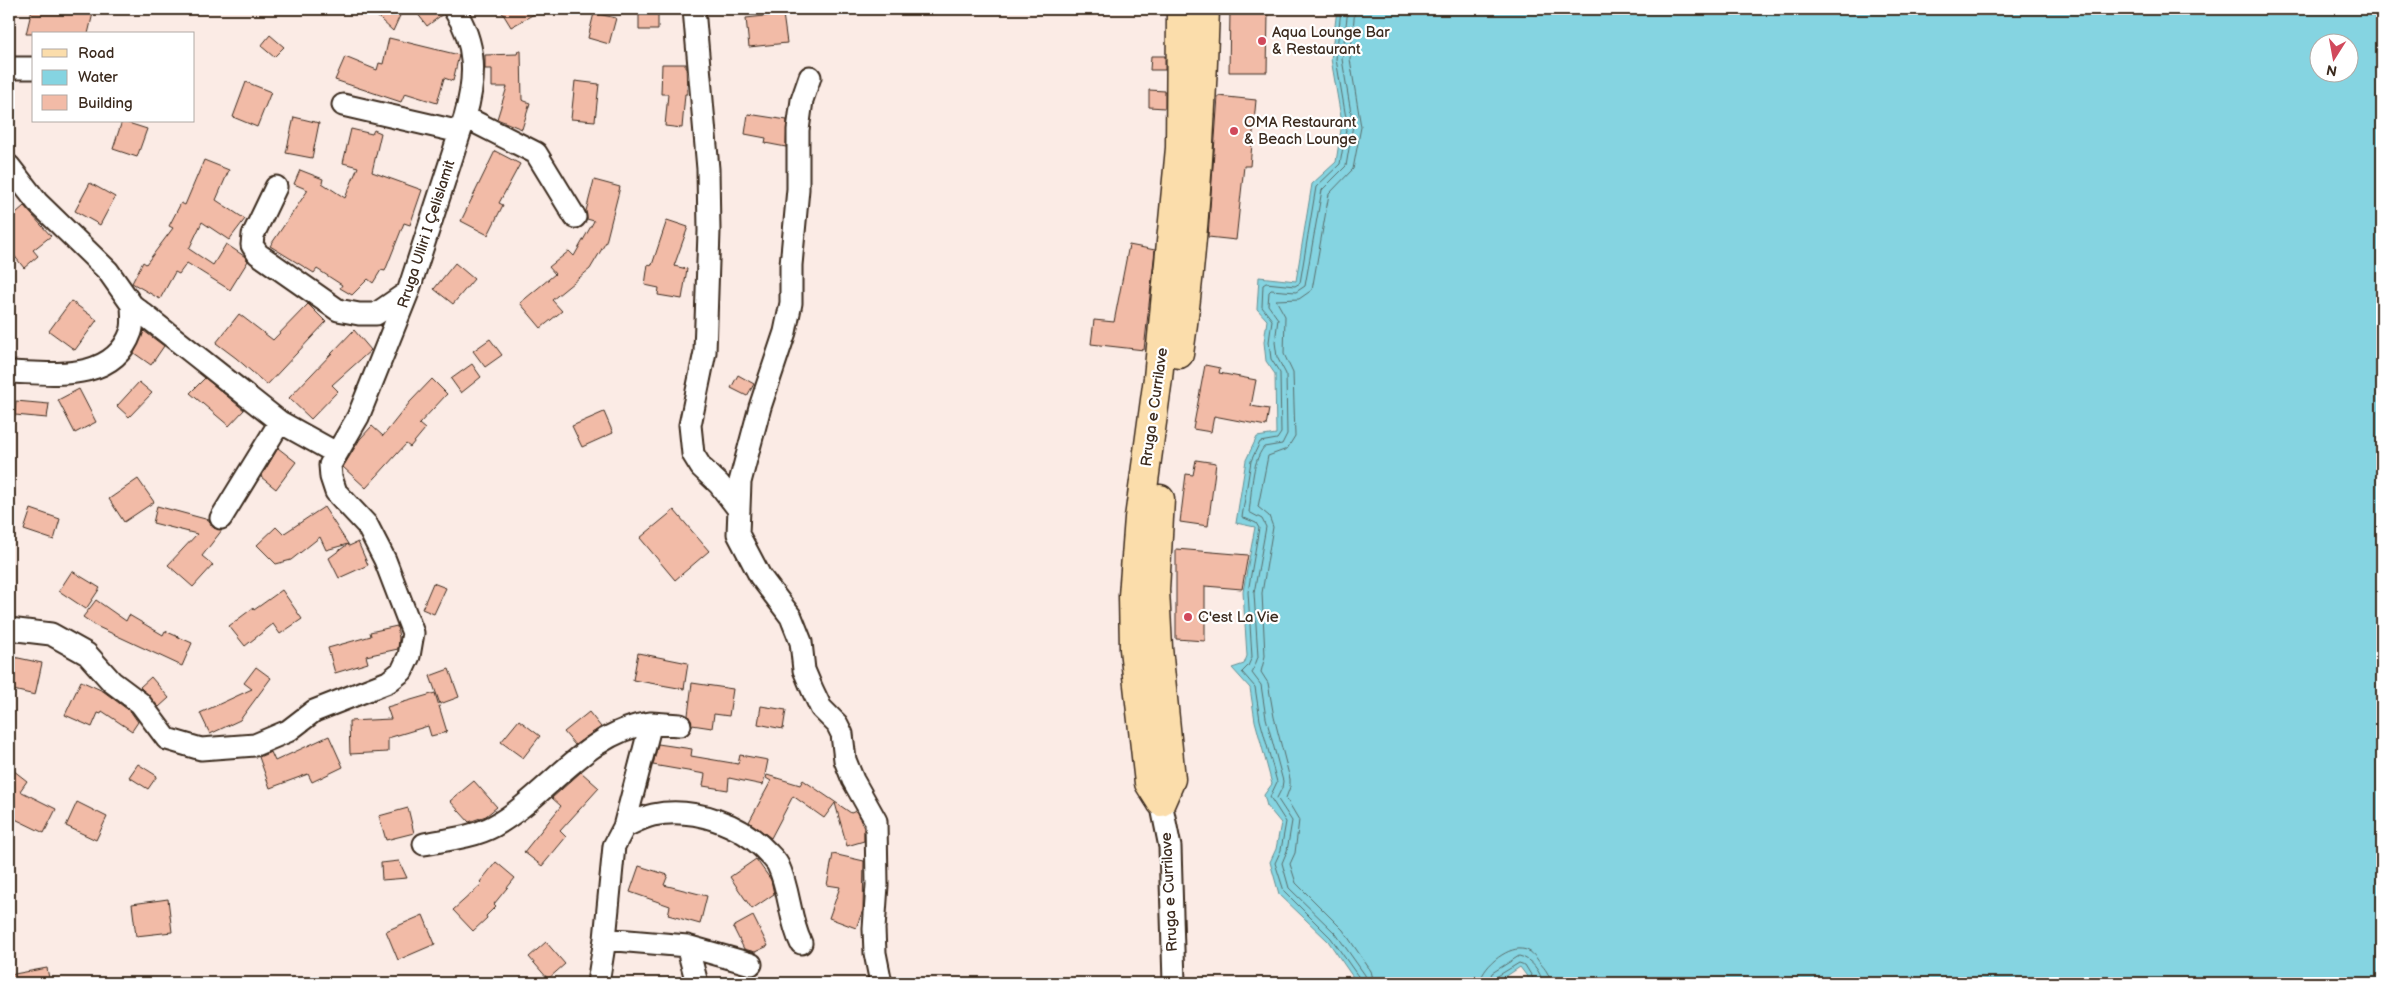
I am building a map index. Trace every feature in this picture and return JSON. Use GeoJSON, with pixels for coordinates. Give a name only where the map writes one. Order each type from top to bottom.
{"type":"FeatureCollection","features":[{"type":"Feature","properties":{"kind":"main road","name":"Rruga e Currilave"},"geometry":{"type":"LineString","coordinates":[[1161,802],[1149,783],[1134,649],[1133,596],[1139,518],[1159,370],[1180,148],[1181,9]]}},
{"type":"Feature","properties":{"kind":"main road","name":"Rruga e Currilave"},"geometry":{"type":"LineString","coordinates":[[1161,802],[1171,779],[1158,648],[1155,590],[1157,525],[1188,284],[1199,160],[1205,9]]}},
{"type":"Feature","properties":{"kind":"street","name":"Rruga Ulliri I Çelislamit"},"geometry":{"type":"LineString","coordinates":[[336,453],[358,418],[408,292],[473,89],[472,47],[464,24],[454,9]]}},
{"type":"Feature","properties":{"kind":"street"},"geometry":{"type":"LineString","coordinates":[[694,9],[708,169],[710,231],[705,352],[690,425],[693,454],[701,467],[719,484],[739,510]]}},
{"type":"Feature","properties":{"kind":"street"},"geometry":{"type":"LineString","coordinates":[[9,68],[32,68]]}},
{"type":"Feature","properties":{"kind":"street"},"geometry":{"type":"LineString","coordinates":[[810,77],[802,100],[798,130],[798,189],[791,265],[791,303],[782,341],[760,408],[740,482],[738,534],[760,576],[773,596],[791,617],[801,642],[804,670],[821,708],[837,724],[842,734],[845,760],[853,780],[876,821],[877,884],[874,929],[875,953],[882,983]]}},
{"type":"Feature","properties":{"kind":"street"},"geometry":{"type":"LineString","coordinates":[[343,105],[463,125],[536,153],[575,217]]}},
{"type":"Feature","properties":{"kind":"street"},"geometry":{"type":"LineString","coordinates":[[9,166],[37,202],[108,271],[132,305],[280,422],[336,453],[330,465],[331,477],[336,492],[367,525],[385,560],[413,633],[409,656],[402,671],[388,682],[314,710],[288,731],[256,745],[201,749],[167,739],[140,703],[112,682],[87,654],[52,634],[9,629]]}},
{"type":"Feature","properties":{"kind":"street"},"geometry":{"type":"LineString","coordinates":[[276,187],[253,235],[252,245],[258,254],[338,310],[359,314],[376,314],[408,292]]}},
{"type":"Feature","properties":{"kind":"street"},"geometry":{"type":"LineString","coordinates":[[9,372],[64,374],[95,369],[116,357],[131,331],[132,305]]}},
{"type":"Feature","properties":{"kind":"street"},"geometry":{"type":"LineString","coordinates":[[220,518],[280,422]]}},
{"type":"Feature","properties":{"kind":"street"},"geometry":{"type":"LineString","coordinates":[[598,983],[605,939],[614,846],[624,827],[651,723]]}},
{"type":"Feature","properties":{"kind":"street"},"geometry":{"type":"LineString","coordinates":[[424,844],[493,827],[527,803],[568,766],[632,725],[651,723],[680,724]]}},
{"type":"Feature","properties":{"kind":"street","name":"Rruga e Currilave"},"geometry":{"type":"LineString","coordinates":[[1161,802],[1170,847],[1174,983]]}},
{"type":"Feature","properties":{"kind":"street"},"geometry":{"type":"LineString","coordinates":[[624,827],[652,815],[681,813],[707,817],[737,828],[760,844],[778,864],[789,899],[795,930],[801,942]]}},
{"type":"Feature","properties":{"kind":"street"},"geometry":{"type":"LineString","coordinates":[[605,939],[687,946],[751,964]]}},
{"type":"Feature","properties":{"kind":"street"},"geometry":{"type":"LineString","coordinates":[[687,946],[697,983]]}},
{"type":"Feature","properties":{"kind":"water"},"geometry":{"type":"Polygon","coordinates":[[[1337,9],[2382,9],[2382,983],[1532,983],[1520,967],[1496,983],[1357,983],[1328,941],[1279,894],[1270,862],[1276,849],[1281,823],[1267,806],[1264,795],[1272,784],[1255,721],[1250,688],[1232,668],[1244,664],[1247,656],[1243,592],[1255,527],[1236,523],[1246,460],[1257,437],[1276,434],[1275,374],[1266,361],[1264,342],[1267,320],[1257,309],[1259,277],[1296,281],[1312,184],[1336,162],[1342,123],[1331,59],[1337,9]]]}},
{"type":"Feature","properties":{"kind":"building"},"geometry":{"type":"Polygon","coordinates":[[[32,9],[94,9],[88,32],[32,32],[32,34],[26,34],[32,9]]]}},
{"type":"Feature","properties":{"kind":"building"},"geometry":{"type":"Polygon","coordinates":[[[369,9],[403,9],[393,31],[369,9]]]}},
{"type":"Feature","properties":{"kind":"building"},"geometry":{"type":"Polygon","coordinates":[[[414,9],[442,9],[443,14],[427,26],[414,9]]]}},
{"type":"Feature","properties":{"kind":"building"},"geometry":{"type":"Polygon","coordinates":[[[500,9],[543,9],[511,27],[500,9]]]}},
{"type":"Feature","properties":{"kind":"building"},"geometry":{"type":"Polygon","coordinates":[[[639,9],[658,9],[658,30],[639,30],[639,9]]]}},
{"type":"Feature","properties":{"kind":"building"},"geometry":{"type":"Polygon","coordinates":[[[1230,12],[1268,13],[1267,72],[1229,72],[1230,12]]]}},
{"type":"Feature","properties":{"kind":"building"},"geometry":{"type":"Polygon","coordinates":[[[594,13],[616,18],[609,44],[588,38],[594,13]]]}},
{"type":"Feature","properties":{"kind":"building"},"geometry":{"type":"Polygon","coordinates":[[[783,14],[787,43],[749,47],[746,18],[783,14]]]}},
{"type":"Feature","properties":{"kind":"building"},"geometry":{"type":"Polygon","coordinates":[[[270,35],[284,47],[274,57],[261,46],[270,35]]]}},
{"type":"Feature","properties":{"kind":"building"},"geometry":{"type":"Polygon","coordinates":[[[389,38],[459,55],[453,81],[444,78],[437,103],[405,93],[401,102],[335,80],[345,57],[377,70],[379,63],[383,64],[389,38]]]}},
{"type":"Feature","properties":{"kind":"building"},"geometry":{"type":"Polygon","coordinates":[[[518,51],[521,51],[522,100],[530,103],[522,129],[497,119],[507,87],[492,87],[492,69],[485,69],[485,55],[517,54],[518,51]]]}},
{"type":"Feature","properties":{"kind":"building"},"geometry":{"type":"Polygon","coordinates":[[[1151,56],[1165,56],[1165,70],[1150,70],[1151,56]]]}},
{"type":"Feature","properties":{"kind":"building"},"geometry":{"type":"Polygon","coordinates":[[[662,64],[686,64],[687,94],[685,94],[682,128],[665,126],[668,94],[661,94],[662,64]]]}},
{"type":"Feature","properties":{"kind":"building"},"geometry":{"type":"Polygon","coordinates":[[[575,81],[599,84],[595,121],[571,119],[575,81]]]}},
{"type":"Feature","properties":{"kind":"building"},"geometry":{"type":"Polygon","coordinates":[[[246,82],[271,92],[257,127],[233,117],[246,82]]]}},
{"type":"Feature","properties":{"kind":"building"},"geometry":{"type":"Polygon","coordinates":[[[1149,90],[1165,91],[1165,108],[1149,107],[1149,90]]]}},
{"type":"Feature","properties":{"kind":"building"},"geometry":{"type":"Polygon","coordinates":[[[1218,96],[1256,100],[1250,166],[1244,166],[1236,240],[1208,237],[1218,96]]]}},
{"type":"Feature","properties":{"kind":"building"},"geometry":{"type":"Polygon","coordinates":[[[748,114],[787,120],[786,147],[765,143],[766,138],[745,134],[748,114]]]}},
{"type":"Feature","properties":{"kind":"building"},"geometry":{"type":"Polygon","coordinates":[[[294,117],[319,123],[312,158],[286,153],[294,117]]]}},
{"type":"Feature","properties":{"kind":"building"},"geometry":{"type":"Polygon","coordinates":[[[122,122],[147,129],[137,157],[113,149],[122,122]]]}},
{"type":"Feature","properties":{"kind":"building"},"geometry":{"type":"Polygon","coordinates":[[[351,129],[372,134],[374,130],[381,133],[372,172],[422,190],[410,225],[404,223],[385,271],[381,270],[373,283],[368,279],[352,295],[340,288],[342,285],[317,269],[314,273],[270,246],[308,190],[294,184],[300,170],[323,179],[322,183],[345,198],[358,167],[343,163],[351,129]]]}},
{"type":"Feature","properties":{"kind":"building"},"geometry":{"type":"Polygon","coordinates":[[[495,151],[520,164],[499,203],[503,205],[488,235],[461,221],[495,151]]]}},
{"type":"Feature","properties":{"kind":"building"},"geometry":{"type":"Polygon","coordinates":[[[204,160],[229,170],[216,200],[245,219],[229,240],[202,222],[189,249],[213,265],[226,244],[244,256],[248,261],[230,290],[187,263],[179,274],[175,272],[160,299],[132,283],[143,262],[146,264],[173,228],[169,226],[181,203],[185,205],[204,160]]]}},
{"type":"Feature","properties":{"kind":"building"},"geometry":{"type":"Polygon","coordinates":[[[594,180],[620,187],[606,242],[590,269],[552,300],[562,311],[541,328],[520,303],[555,274],[549,267],[569,251],[574,256],[594,221],[587,219],[586,211],[594,180]]]}},
{"type":"Feature","properties":{"kind":"building"},"geometry":{"type":"Polygon","coordinates":[[[90,183],[115,197],[100,225],[75,211],[90,183]]]}},
{"type":"Feature","properties":{"kind":"building"},"geometry":{"type":"Polygon","coordinates":[[[24,206],[51,236],[33,250],[38,256],[24,268],[9,249],[9,219],[24,206]]]}},
{"type":"Feature","properties":{"kind":"building"},"geometry":{"type":"Polygon","coordinates":[[[667,220],[688,227],[674,266],[687,269],[682,299],[658,295],[659,288],[645,285],[648,264],[652,265],[667,220]]]}},
{"type":"Feature","properties":{"kind":"building"},"geometry":{"type":"Polygon","coordinates":[[[1129,245],[1155,250],[1144,350],[1091,344],[1094,320],[1114,322],[1129,245]]]}},
{"type":"Feature","properties":{"kind":"building"},"geometry":{"type":"Polygon","coordinates":[[[455,263],[474,279],[453,304],[434,289],[455,263]]]}},
{"type":"Feature","properties":{"kind":"building"},"geometry":{"type":"Polygon","coordinates":[[[71,301],[97,320],[75,350],[49,331],[71,301]]]}},
{"type":"Feature","properties":{"kind":"building"},"geometry":{"type":"Polygon","coordinates":[[[308,304],[326,322],[267,385],[216,343],[239,314],[273,340],[308,304]]]}},
{"type":"Feature","properties":{"kind":"building"},"geometry":{"type":"Polygon","coordinates":[[[354,330],[371,350],[332,385],[338,391],[311,419],[289,398],[354,330]]]}},
{"type":"Feature","properties":{"kind":"building"},"geometry":{"type":"Polygon","coordinates":[[[144,331],[164,346],[151,365],[134,353],[144,331]]]}},
{"type":"Feature","properties":{"kind":"building"},"geometry":{"type":"Polygon","coordinates":[[[490,339],[502,355],[485,367],[473,351],[490,339]]]}},
{"type":"Feature","properties":{"kind":"building"},"geometry":{"type":"Polygon","coordinates":[[[472,364],[481,377],[461,393],[451,379],[472,364]]]}},
{"type":"Feature","properties":{"kind":"building"},"geometry":{"type":"Polygon","coordinates":[[[1205,365],[1220,368],[1219,373],[1256,380],[1251,406],[1269,409],[1266,426],[1214,416],[1211,432],[1193,429],[1205,365]]]}},
{"type":"Feature","properties":{"kind":"building"},"geometry":{"type":"Polygon","coordinates":[[[738,375],[754,384],[747,396],[731,388],[738,375]]]}},
{"type":"Feature","properties":{"kind":"building"},"geometry":{"type":"Polygon","coordinates":[[[205,378],[244,410],[229,426],[190,393],[205,378]]]}},
{"type":"Feature","properties":{"kind":"building"},"geometry":{"type":"Polygon","coordinates":[[[432,379],[447,394],[419,424],[425,429],[410,447],[406,444],[366,488],[343,467],[360,439],[372,426],[383,436],[410,402],[432,379]]]}},
{"type":"Feature","properties":{"kind":"building"},"geometry":{"type":"Polygon","coordinates":[[[139,382],[152,393],[129,417],[117,406],[139,382]]]}},
{"type":"Feature","properties":{"kind":"building"},"geometry":{"type":"Polygon","coordinates":[[[79,389],[96,422],[75,433],[58,400],[79,389]]]}},
{"type":"Feature","properties":{"kind":"building"},"geometry":{"type":"Polygon","coordinates":[[[16,401],[49,404],[47,418],[15,415],[16,401]]]}},
{"type":"Feature","properties":{"kind":"building"},"geometry":{"type":"Polygon","coordinates":[[[604,412],[613,433],[582,447],[572,426],[604,412]]]}},
{"type":"Feature","properties":{"kind":"building"},"geometry":{"type":"Polygon","coordinates":[[[278,448],[296,462],[276,489],[261,477],[278,448]]]}},
{"type":"Feature","properties":{"kind":"building"},"geometry":{"type":"Polygon","coordinates":[[[1196,460],[1216,463],[1208,526],[1180,522],[1186,474],[1193,475],[1196,460]]]}},
{"type":"Feature","properties":{"kind":"building"},"geometry":{"type":"Polygon","coordinates":[[[138,479],[154,502],[124,522],[109,499],[138,479]]]}},
{"type":"Feature","properties":{"kind":"building"},"geometry":{"type":"Polygon","coordinates":[[[157,506],[209,520],[214,528],[222,530],[202,556],[213,565],[193,587],[168,565],[197,534],[153,523],[157,506]]]}},
{"type":"Feature","properties":{"kind":"building"},"geometry":{"type":"Polygon","coordinates":[[[324,507],[348,544],[326,550],[320,537],[291,560],[276,564],[257,545],[276,527],[283,534],[324,507]]]}},
{"type":"Feature","properties":{"kind":"building"},"geometry":{"type":"Polygon","coordinates":[[[31,509],[60,519],[54,540],[24,530],[31,509]]]}},
{"type":"Feature","properties":{"kind":"building"},"geometry":{"type":"Polygon","coordinates":[[[674,510],[709,551],[675,580],[640,538],[674,510]]]}},
{"type":"Feature","properties":{"kind":"building"},"geometry":{"type":"Polygon","coordinates":[[[358,542],[368,565],[339,578],[329,558],[348,544],[349,546],[358,542]]]}},
{"type":"Feature","properties":{"kind":"building"},"geometry":{"type":"Polygon","coordinates":[[[1176,549],[1248,555],[1242,589],[1205,586],[1205,641],[1176,639],[1176,549]]]}},
{"type":"Feature","properties":{"kind":"building"},"geometry":{"type":"Polygon","coordinates":[[[72,571],[100,588],[86,609],[59,591],[72,571]]]}},
{"type":"Feature","properties":{"kind":"building"},"geometry":{"type":"Polygon","coordinates":[[[433,583],[446,588],[434,614],[422,609],[433,583]]]}},
{"type":"Feature","properties":{"kind":"building"},"geometry":{"type":"Polygon","coordinates":[[[282,590],[302,619],[280,634],[273,624],[245,646],[229,626],[282,590]]]}},
{"type":"Feature","properties":{"kind":"building"},"geometry":{"type":"Polygon","coordinates":[[[96,600],[126,621],[129,615],[163,635],[165,631],[192,643],[182,666],[96,626],[83,617],[96,600]]]}},
{"type":"Feature","properties":{"kind":"building"},"geometry":{"type":"Polygon","coordinates":[[[397,626],[398,649],[366,656],[368,663],[335,673],[328,648],[371,636],[370,632],[397,626]]]}},
{"type":"Feature","properties":{"kind":"building"},"geometry":{"type":"Polygon","coordinates":[[[638,653],[688,663],[684,689],[633,680],[638,653]]]}},
{"type":"Feature","properties":{"kind":"building"},"geometry":{"type":"Polygon","coordinates":[[[9,656],[42,663],[35,695],[9,689],[9,656]]]}},
{"type":"Feature","properties":{"kind":"building"},"geometry":{"type":"Polygon","coordinates":[[[256,667],[271,678],[240,720],[210,734],[200,713],[252,689],[244,683],[256,667]]]}},
{"type":"Feature","properties":{"kind":"building"},"geometry":{"type":"Polygon","coordinates":[[[449,669],[459,697],[440,704],[430,676],[449,669]]]}},
{"type":"Feature","properties":{"kind":"building"},"geometry":{"type":"Polygon","coordinates":[[[151,677],[169,698],[159,707],[140,687],[151,677]]]}},
{"type":"Feature","properties":{"kind":"building"},"geometry":{"type":"Polygon","coordinates":[[[81,681],[103,691],[131,712],[138,722],[132,731],[102,711],[101,714],[98,713],[92,727],[65,715],[81,681]]]}},
{"type":"Feature","properties":{"kind":"building"},"geometry":{"type":"Polygon","coordinates":[[[692,683],[733,689],[729,716],[714,714],[712,728],[692,725],[688,715],[692,683]]]}},
{"type":"Feature","properties":{"kind":"building"},"geometry":{"type":"Polygon","coordinates":[[[435,693],[447,732],[431,736],[428,726],[388,738],[388,752],[350,754],[349,721],[391,719],[387,707],[435,693]]]}},
{"type":"Feature","properties":{"kind":"building"},"geometry":{"type":"Polygon","coordinates":[[[761,706],[786,710],[783,729],[758,724],[761,706]]]}},
{"type":"Feature","properties":{"kind":"building"},"geometry":{"type":"Polygon","coordinates":[[[589,712],[601,727],[575,745],[564,732],[589,712]]]}},
{"type":"Feature","properties":{"kind":"building"},"geometry":{"type":"Polygon","coordinates":[[[519,720],[540,736],[523,758],[501,742],[519,720]]]}},
{"type":"Feature","properties":{"kind":"building"},"geometry":{"type":"Polygon","coordinates":[[[329,736],[343,767],[312,782],[308,774],[270,788],[259,757],[271,752],[275,761],[329,736]]]}},
{"type":"Feature","properties":{"kind":"building"},"geometry":{"type":"Polygon","coordinates":[[[658,744],[692,749],[691,756],[738,764],[740,755],[768,760],[763,785],[729,778],[728,790],[703,786],[705,774],[653,765],[658,744]]]}},
{"type":"Feature","properties":{"kind":"building"},"geometry":{"type":"Polygon","coordinates":[[[138,764],[157,776],[148,789],[129,777],[138,764]]]}},
{"type":"Feature","properties":{"kind":"building"},"geometry":{"type":"Polygon","coordinates":[[[9,767],[27,781],[20,791],[56,809],[44,833],[9,816],[9,767]]]}},
{"type":"Feature","properties":{"kind":"building"},"geometry":{"type":"Polygon","coordinates":[[[581,772],[599,788],[560,831],[566,837],[542,866],[524,852],[561,806],[552,798],[581,772]]]}},
{"type":"Feature","properties":{"kind":"building"},"geometry":{"type":"Polygon","coordinates":[[[767,775],[800,785],[803,780],[851,813],[856,811],[864,828],[864,841],[847,846],[835,803],[824,818],[793,796],[771,838],[749,822],[771,781],[766,778],[767,775]]]}},
{"type":"Feature","properties":{"kind":"building"},"geometry":{"type":"Polygon","coordinates":[[[474,781],[497,807],[486,816],[469,822],[450,801],[474,781]]]}},
{"type":"Feature","properties":{"kind":"building"},"geometry":{"type":"Polygon","coordinates":[[[77,802],[107,817],[96,840],[66,826],[77,802]]]}},
{"type":"Feature","properties":{"kind":"building"},"geometry":{"type":"Polygon","coordinates":[[[408,808],[414,833],[386,840],[379,816],[408,808]]]}},
{"type":"Feature","properties":{"kind":"building"},"geometry":{"type":"Polygon","coordinates":[[[833,854],[864,861],[863,910],[856,928],[829,918],[840,887],[827,885],[833,854]]]}},
{"type":"Feature","properties":{"kind":"building"},"geometry":{"type":"Polygon","coordinates":[[[756,859],[771,880],[774,894],[752,909],[730,877],[756,859]]]}},
{"type":"Feature","properties":{"kind":"building"},"geometry":{"type":"Polygon","coordinates":[[[399,861],[407,878],[382,880],[381,863],[399,861]]]}},
{"type":"Feature","properties":{"kind":"building"},"geometry":{"type":"Polygon","coordinates":[[[496,862],[515,878],[494,904],[496,906],[486,916],[487,918],[473,931],[453,910],[482,884],[480,882],[496,862]]]}},
{"type":"Feature","properties":{"kind":"building"},"geometry":{"type":"Polygon","coordinates":[[[639,866],[668,875],[664,885],[707,896],[700,924],[668,915],[670,906],[630,892],[639,866]]]}},
{"type":"Feature","properties":{"kind":"building"},"geometry":{"type":"Polygon","coordinates":[[[168,899],[172,932],[136,936],[132,904],[168,899]]]}},
{"type":"Feature","properties":{"kind":"building"},"geometry":{"type":"Polygon","coordinates":[[[423,915],[435,944],[398,960],[386,931],[423,915]]]}},
{"type":"Feature","properties":{"kind":"building"},"geometry":{"type":"Polygon","coordinates":[[[753,916],[768,946],[755,952],[744,949],[733,927],[753,916]]]}},
{"type":"Feature","properties":{"kind":"building"},"geometry":{"type":"Polygon","coordinates":[[[546,942],[565,964],[548,979],[529,957],[546,942]]]}},
{"type":"Feature","properties":{"kind":"building"},"geometry":{"type":"Polygon","coordinates":[[[47,968],[50,983],[9,983],[9,975],[47,968]]]}},
{"type":"Feature","properties":{"kind":"place","name":"Aqua Lounge Bar & Restaurant"},"geometry":{"type":"Point","coordinates":[1262,41]}},
{"type":"Feature","properties":{"kind":"place","name":"OMA Restaurant & Beach Lounge"},"geometry":{"type":"Point","coordinates":[1234,131]}},
{"type":"Feature","properties":{"kind":"place","name":"C'est La Vie"},"geometry":{"type":"Point","coordinates":[1188,617]}}]}
